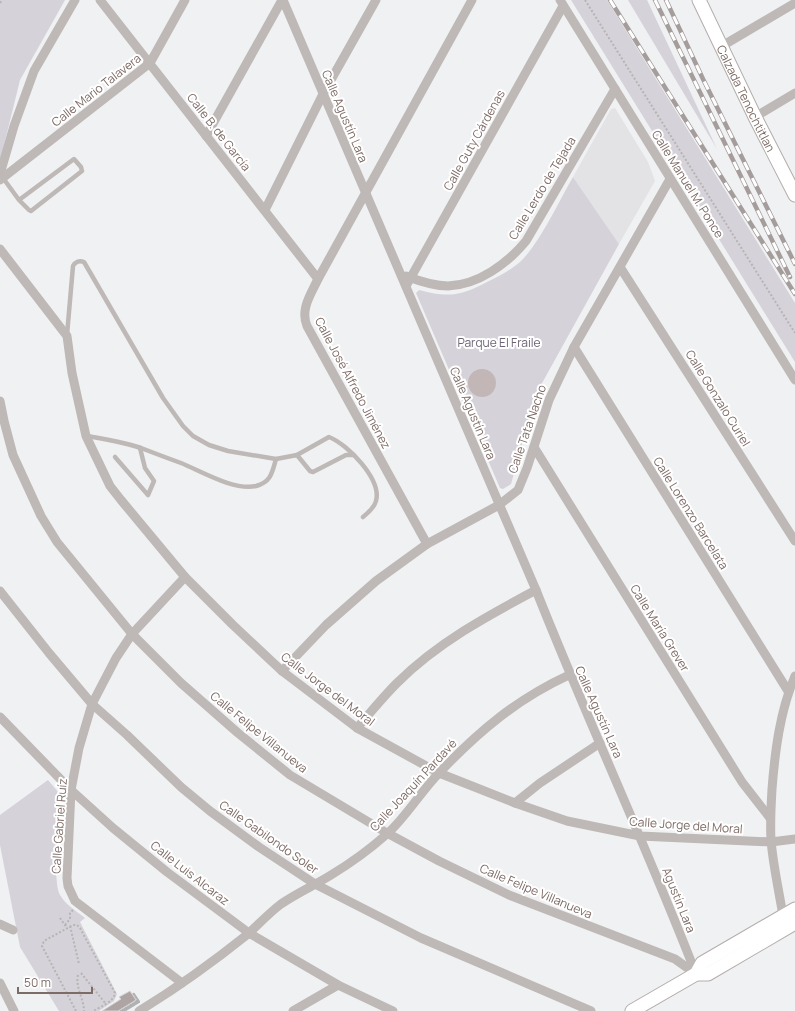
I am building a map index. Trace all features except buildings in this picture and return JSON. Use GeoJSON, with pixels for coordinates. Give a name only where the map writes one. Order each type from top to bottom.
{"type":"FeatureCollection","features":[{"type":"Feature","properties":{"kind":"main road","name":"Calzada Tenochtitlan"},"geometry":{"type":"LineString","coordinates":[[699,0],[755,117],[793,187]]}},
{"type":"Feature","properties":{"kind":"main road"},"geometry":{"type":"LineString","coordinates":[[696,974],[702,963],[795,909]]}},
{"type":"Feature","properties":{"kind":"main road"},"geometry":{"type":"LineString","coordinates":[[632,1011],[696,974],[708,974],[795,923]]}},
{"type":"Feature","properties":{"kind":"street"},"geometry":{"type":"LineString","coordinates":[[1,177],[14,126],[32,75],[75,0]]}},
{"type":"Feature","properties":{"kind":"street","name":"Calle B. de García"},"geometry":{"type":"LineString","coordinates":[[100,0],[318,279]]}},
{"type":"Feature","properties":{"kind":"street","name":"Calle Mario Talavera"},"geometry":{"type":"LineString","coordinates":[[1,177],[150,63],[185,0]]}},
{"type":"Feature","properties":{"kind":"street"},"geometry":{"type":"LineString","coordinates":[[206,136],[283,0]]}},
{"type":"Feature","properties":{"kind":"street","name":"Calle Agustín Lara"},"geometry":{"type":"LineString","coordinates":[[283,0],[401,274]]}},
{"type":"Feature","properties":{"kind":"street"},"geometry":{"type":"LineString","coordinates":[[265,210],[323,94],[376,0]]}},
{"type":"Feature","properties":{"kind":"street","name":"Calle José Alfredo Jiménez"},"geometry":{"type":"LineString","coordinates":[[427,544],[305,320],[304,315],[306,303],[318,279],[472,0]]}},
{"type":"Feature","properties":{"kind":"street","name":"Calle Manuel M. Ponce"},"geometry":{"type":"LineString","coordinates":[[562,3],[795,380]]}},
{"type":"Feature","properties":{"kind":"street","name":"Calle Guty Cárdenas"},"geometry":{"type":"LineString","coordinates":[[409,282],[562,3]]}},
{"type":"Feature","properties":{"kind":"street"},"geometry":{"type":"LineString","coordinates":[[722,46],[795,3]]}},
{"type":"Feature","properties":{"kind":"street","name":"Calle Lerdo de Tejada"},"geometry":{"type":"LineString","coordinates":[[401,274],[409,282],[437,285],[458,285],[484,275],[510,258],[526,241],[615,88]]}},
{"type":"Feature","properties":{"kind":"street"},"geometry":{"type":"LineString","coordinates":[[755,117],[795,94]]}},
{"type":"Feature","properties":{"kind":"street","name":"Calle Tata Nacho"},"geometry":{"type":"LineString","coordinates":[[282,671],[326,625],[376,581],[427,544],[499,505],[518,490],[527,468],[549,400],[574,347],[670,179]]}},
{"type":"Feature","properties":{"kind":"street"},"geometry":{"type":"LineString","coordinates":[[0,249],[67,336]]}},
{"type":"Feature","properties":{"kind":"street","name":"Calle Gonzalo Curiel"},"geometry":{"type":"LineString","coordinates":[[620,266],[795,542]]}},
{"type":"Feature","properties":{"kind":"street","name":"Calle Agustín Lara"},"geometry":{"type":"LineString","coordinates":[[409,282],[499,505],[536,590],[570,675],[640,836]]}},
{"type":"Feature","properties":{"kind":"street","name":"Calle Jorge del Moral"},"geometry":{"type":"LineString","coordinates":[[67,336],[72,373],[86,436],[110,486],[185,577],[282,671],[357,728],[439,772],[515,803],[567,822],[640,836],[771,842],[795,839]]}},
{"type":"Feature","properties":{"kind":"street","name":"Calle Lorenzo Barcelata"},"geometry":{"type":"LineString","coordinates":[[574,347],[788,691]]}},
{"type":"Feature","properties":{"kind":"street","name":"Calle Felipe Villanueva"},"geometry":{"type":"LineString","coordinates":[[0,401],[13,455],[41,516],[72,561],[132,634],[181,683],[238,733],[290,775],[388,833],[439,861],[509,895],[675,959],[696,974]]}},
{"type":"Feature","properties":{"kind":"street","name":"Calle María Grever"},"geometry":{"type":"LineString","coordinates":[[534,447],[742,782],[770,818]]}},
{"type":"Feature","properties":{"kind":"street","name":"Calle Gabriel Ruíz"},"geometry":{"type":"LineString","coordinates":[[182,983],[80,905],[73,897],[68,886],[67,878],[71,790],[79,748],[92,704],[116,658],[132,634],[185,577]]}},
{"type":"Feature","properties":{"kind":"street"},"geometry":{"type":"LineString","coordinates":[[357,728],[397,683],[417,665],[478,621],[536,590]]}},
{"type":"Feature","properties":{"kind":"street","name":"Calle Gabilondo Soler"},"geometry":{"type":"LineString","coordinates":[[0,591],[92,704],[181,787],[210,811],[259,847],[315,884],[421,938],[591,1011]]}},
{"type":"Feature","properties":{"kind":"street","name":"Calle Joaquín Pardavé"},"geometry":{"type":"LineString","coordinates":[[144,1010],[249,933],[269,913],[315,884],[331,876],[354,860],[388,833],[439,772],[484,728],[520,701],[570,675]]}},
{"type":"Feature","properties":{"kind":"street"},"geometry":{"type":"LineString","coordinates":[[783,916],[771,842],[770,818],[774,764],[783,712],[788,691],[795,676]]}},
{"type":"Feature","properties":{"kind":"street","name":"Calle Luis Alcaraz"},"geometry":{"type":"LineString","coordinates":[[0,717],[71,790],[113,828],[161,867],[249,933],[338,985],[393,1011]]}},
{"type":"Feature","properties":{"kind":"street"},"geometry":{"type":"LineString","coordinates":[[515,803],[540,782],[600,743]]}},
{"type":"Feature","properties":{"kind":"street","name":"Agustín Lara"},"geometry":{"type":"LineString","coordinates":[[640,836],[696,974]]}},
{"type":"Feature","properties":{"kind":"street"},"geometry":{"type":"LineString","coordinates":[[0,924],[12,930]]}},
{"type":"Feature","properties":{"kind":"street"},"geometry":{"type":"LineString","coordinates":[[0,983],[14,1011]]}},
{"type":"Feature","properties":{"kind":"street"},"geometry":{"type":"LineString","coordinates":[[294,1011],[338,985]]}},
{"type":"Feature","properties":{"kind":"lane"},"geometry":{"type":"LineString","coordinates":[[1,177],[18,200],[31,211],[82,171],[81,167],[74,159],[18,200]]}},
{"type":"Feature","properties":{"kind":"lane"},"geometry":{"type":"LineString","coordinates":[[67,336],[73,266],[81,261],[84,262],[163,398],[192,436],[220,449],[276,459],[297,455],[329,437],[353,455],[365,467],[374,482],[376,502],[368,513],[362,517]]}},
{"type":"Feature","properties":{"kind":"lane"},"geometry":{"type":"LineString","coordinates":[[86,436],[113,440],[140,448],[229,483],[245,487],[262,484],[269,479],[273,472],[276,459]]}},
{"type":"Feature","properties":{"kind":"lane"},"geometry":{"type":"LineString","coordinates":[[115,457],[148,495],[154,481],[145,468],[140,448]]}},
{"type":"Feature","properties":{"kind":"lane"},"geometry":{"type":"LineString","coordinates":[[297,455],[310,471],[313,472],[346,455],[353,455]]}},
{"type":"Feature","properties":{"kind":"path"},"geometry":{"type":"LineString","coordinates":[[585,0],[795,333]]}},
{"type":"Feature","properties":{"kind":"path"},"geometry":{"type":"LineString","coordinates":[[65,925],[70,919],[71,912]]}},
{"type":"Feature","properties":{"kind":"path"},"geometry":{"type":"LineString","coordinates":[[60,918],[67,928]]}},
{"type":"Feature","properties":{"kind":"path"},"geometry":{"type":"LineString","coordinates":[[76,1011],[42,946],[44,941],[70,926],[77,925],[115,993],[113,999],[93,1011]]}},
{"type":"Feature","properties":{"kind":"path"},"geometry":{"type":"LineString","coordinates":[[70,926],[79,964]]}},
{"type":"Feature","properties":{"kind":"path"},"geometry":{"type":"LineString","coordinates":[[81,973],[106,1004]]}},
{"type":"Feature","properties":{"kind":"path"},"geometry":{"type":"LineString","coordinates":[[78,975],[78,982],[84,1002],[84,1011]]}},
{"type":"Feature","properties":{"kind":"shaded area"},"geometry":{"type":"Polygon","coordinates":[[[615,108],[648,162],[655,181],[619,244],[573,177],[611,109],[615,108]]]}},
{"type":"Feature","properties":{"kind":"shaded area"},"geometry":{"type":"Polygon","coordinates":[[[482,369],[492,373],[496,383],[492,393],[482,397],[472,393],[468,383],[472,373],[482,369]]]}},
{"type":"Feature","properties":{"kind":"green space"},"geometry":{"type":"Polygon","coordinates":[[[0,0],[65,0],[20,80],[0,161],[0,0]]]}},
{"type":"Feature","properties":{"kind":"green space"},"geometry":{"type":"Polygon","coordinates":[[[571,0],[607,0],[795,303],[795,362],[571,0]]]}},
{"type":"Feature","properties":{"kind":"green space"},"geometry":{"type":"Polygon","coordinates":[[[628,0],[647,0],[717,149],[628,0]]]}},
{"type":"Feature","properties":{"kind":"green space","name":"Parque El Fraile"},"geometry":{"type":"Polygon","coordinates":[[[573,177],[619,244],[541,385],[530,415],[511,484],[503,489],[500,488],[416,293],[419,290],[447,295],[462,293],[505,273],[516,265],[535,244],[573,177]]]}},
{"type":"Feature","properties":{"kind":"green space"},"geometry":{"type":"Polygon","coordinates":[[[48,780],[60,796],[56,876],[60,895],[68,904],[85,918],[80,922],[117,994],[114,1001],[99,1011],[59,1011],[20,947],[0,845],[0,815],[48,780]]]}},
{"type":"Feature","properties":{"kind":"railway"},"geometry":{"type":"LineString","coordinates":[[610,0],[795,294]]}},
{"type":"Feature","properties":{"kind":"railway"},"geometry":{"type":"LineString","coordinates":[[655,0],[790,277]]}},
{"type":"Feature","properties":{"kind":"railway"},"geometry":{"type":"LineString","coordinates":[[666,0],[703,79],[795,264]]}}]}
